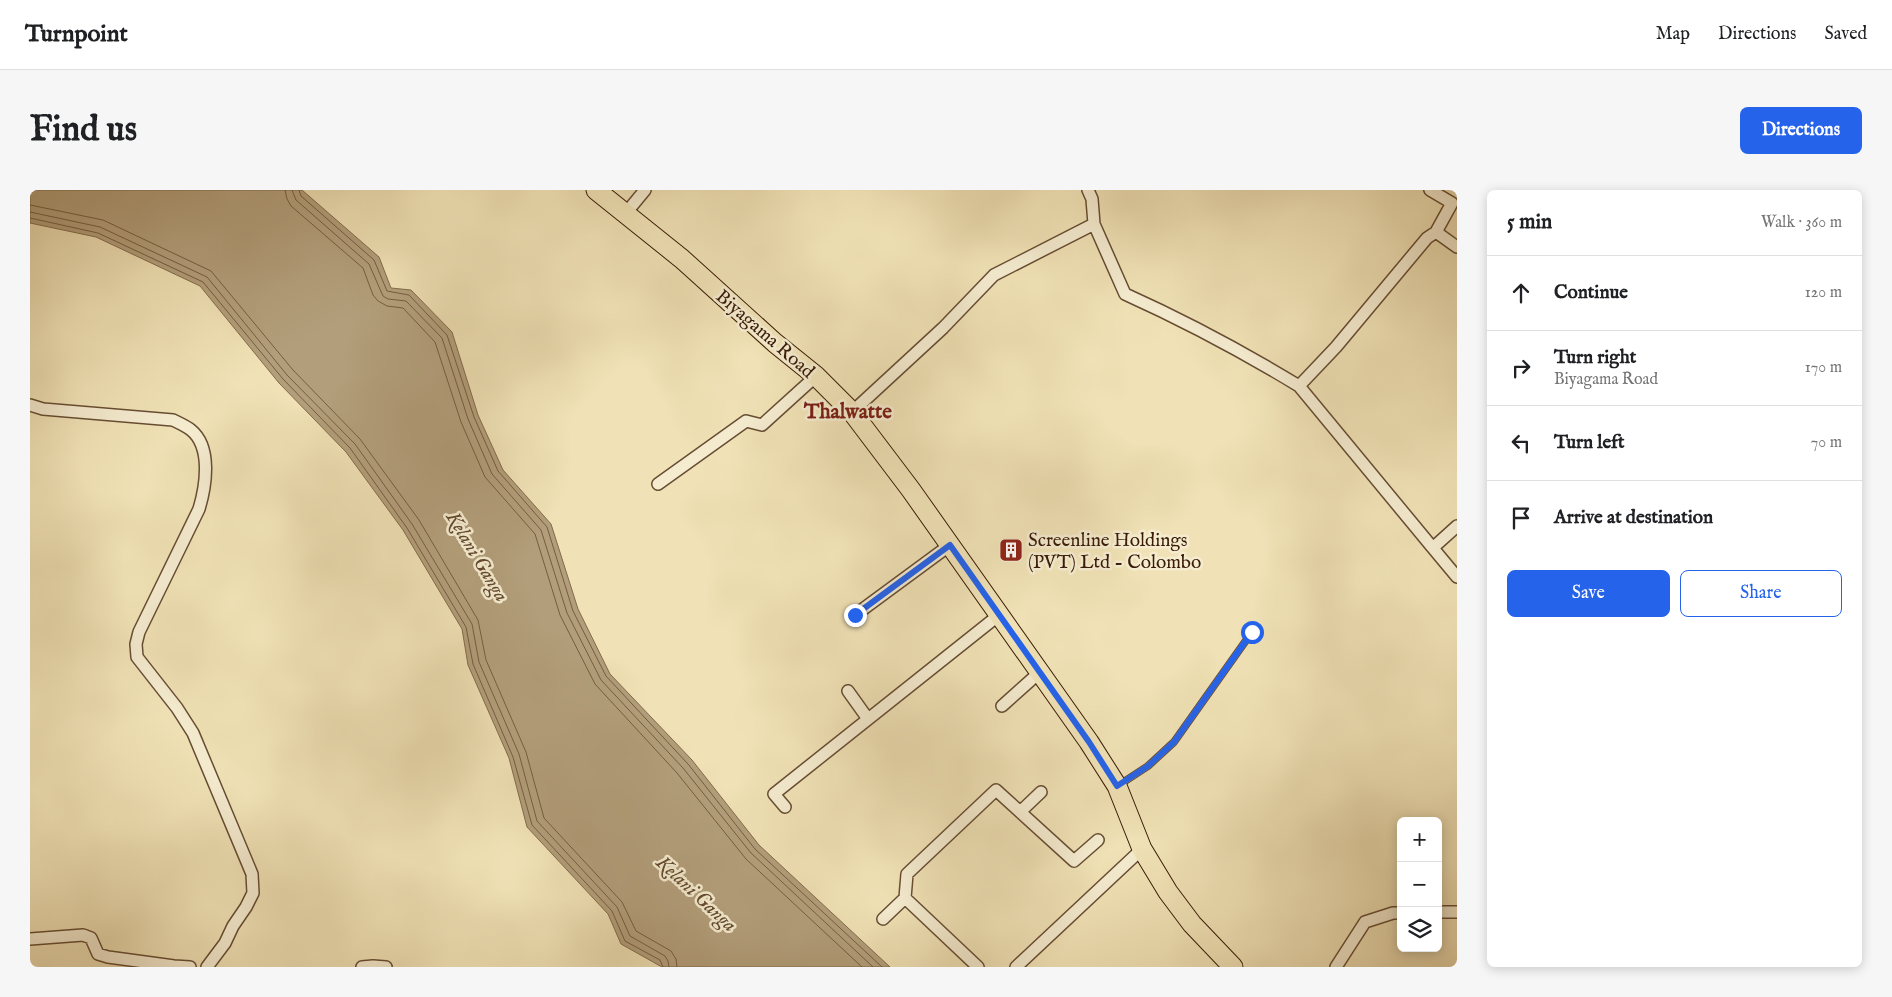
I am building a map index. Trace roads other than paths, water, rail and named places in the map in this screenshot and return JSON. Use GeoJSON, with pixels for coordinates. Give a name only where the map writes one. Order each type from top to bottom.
{"type":"FeatureCollection","features":[{"type":"Feature","properties":{"kind":"main road","name":"Biyagama Road"},"geometry":{"type":"LineString","coordinates":[[596,190],[626,212],[682,259],[775,343],[816,376],[852,412],[911,490],[1089,742],[1117,786],[1142,848],[1168,892],[1192,924],[1233,967]]}},
{"type":"Feature","properties":{"kind":"street"},"geometry":{"type":"LineString","coordinates":[[626,212],[645,190]]}},
{"type":"Feature","properties":{"kind":"street"},"geometry":{"type":"LineString","coordinates":[[1088,190],[1092,198],[1094,224],[1125,294],[1182,320],[1258,361],[1299,386],[1457,577]]}},
{"type":"Feature","properties":{"kind":"street"},"geometry":{"type":"LineString","coordinates":[[1299,386],[1336,347],[1427,238],[1436,232],[1452,204],[1430,190]]}},
{"type":"Feature","properties":{"kind":"street"},"geometry":{"type":"LineString","coordinates":[[852,412],[943,328],[994,275],[1094,224]]}},
{"type":"Feature","properties":{"kind":"street"},"geometry":{"type":"LineString","coordinates":[[1436,232],[1457,247]]}},
{"type":"Feature","properties":{"kind":"street"},"geometry":{"type":"LineString","coordinates":[[658,484],[746,421],[762,425],[816,376]]}},
{"type":"Feature","properties":{"kind":"street"},"geometry":{"type":"LineString","coordinates":[[30,405],[43,409],[173,420],[191,430],[202,446],[205,469],[204,492],[198,509],[139,632],[136,644],[137,657],[177,708],[193,733],[252,874],[253,892],[246,907],[233,926],[225,943],[207,967]]}},
{"type":"Feature","properties":{"kind":"street"},"geometry":{"type":"LineString","coordinates":[[1432,546],[1436,545],[1457,526]]}},
{"type":"Feature","properties":{"kind":"street"},"geometry":{"type":"LineString","coordinates":[[855,615],[950,545]]}},
{"type":"Feature","properties":{"kind":"street"},"geometry":{"type":"LineString","coordinates":[[785,807],[774,794],[999,615]]}},
{"type":"Feature","properties":{"kind":"street"},"geometry":{"type":"LineString","coordinates":[[1002,706],[1040,672]]}},
{"type":"Feature","properties":{"kind":"street"},"geometry":{"type":"LineString","coordinates":[[848,691],[868,719]]}},
{"type":"Feature","properties":{"kind":"street"},"geometry":{"type":"LineString","coordinates":[[883,919],[905,898],[907,874],[996,790],[1074,861],[1098,840]]}},
{"type":"Feature","properties":{"kind":"street"},"geometry":{"type":"LineString","coordinates":[[1020,812],[1041,792]]}},
{"type":"Feature","properties":{"kind":"street"},"geometry":{"type":"LineString","coordinates":[[1016,967],[1142,848]]}},
{"type":"Feature","properties":{"kind":"street"},"geometry":{"type":"LineString","coordinates":[[905,898],[978,967]]}},
{"type":"Feature","properties":{"kind":"street"},"geometry":{"type":"LineString","coordinates":[[1442,912],[1457,912]]}},
{"type":"Feature","properties":{"kind":"street"},"geometry":{"type":"LineString","coordinates":[[1336,967],[1365,922],[1397,913]]}},
{"type":"Feature","properties":{"kind":"street"},"geometry":{"type":"LineString","coordinates":[[30,939],[83,935],[91,938],[98,954],[108,957],[190,967]]}},
{"type":"Feature","properties":{"kind":"street"},"geometry":{"type":"LineString","coordinates":[[362,967],[386,967]]}},
{"type":"Feature","properties":{"kind":"lane"},"geometry":{"type":"LineString","coordinates":[[1117,786],[1148,766],[1174,742],[1252,632]]}},
{"type":"Feature","properties":{"kind":"water","name":"Kelani Ganga"},"geometry":{"type":"Polygon","coordinates":[[[30,190],[302,190],[379,257],[391,288],[411,290],[452,332],[478,415],[503,470],[551,524],[578,609],[610,674],[692,760],[759,845],[890,967],[662,967],[621,944],[608,914],[527,827],[509,758],[468,665],[462,629],[403,530],[346,452],[279,383],[200,286],[96,237],[30,223],[30,190]]]}},
{"type":"Feature","properties":{"kind":"place","name":"Screenline Holdings (PVT) Ltd - Colombo"},"geometry":{"type":"Point","coordinates":[1011,550]}},
{"type":"Feature","properties":{"kind":"district","name":"Thalwatte"},"geometry":{"type":"Point","coordinates":[848,411]}}]}
